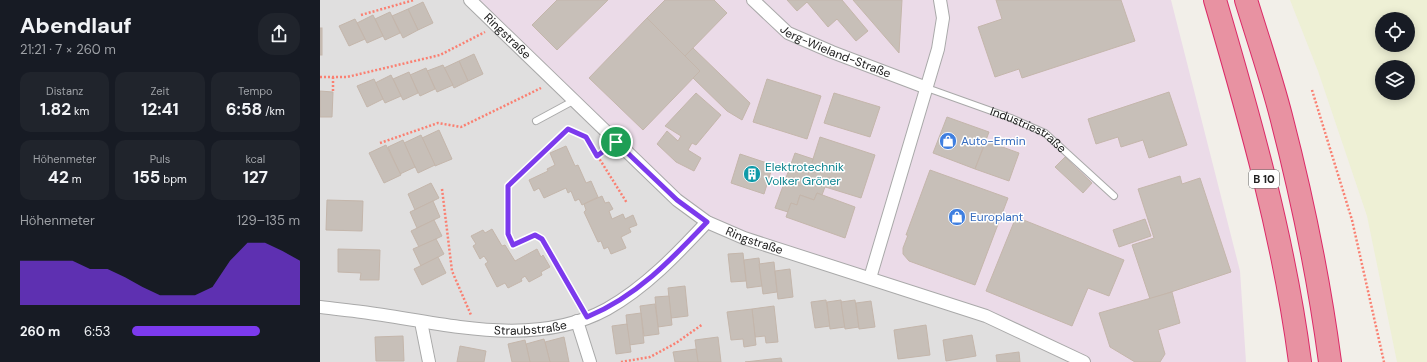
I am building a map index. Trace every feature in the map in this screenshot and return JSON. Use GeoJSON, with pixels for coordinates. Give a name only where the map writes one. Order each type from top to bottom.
{"type":"FeatureCollection","features":[{"type":"Feature","properties":{"kind":"highway","name":"B 10"},"geometry":{"type":"LineString","coordinates":[[1215,0],[1253,132],[1280,250],[1300,362]]}},
{"type":"Feature","properties":{"kind":"highway","name":"B 10"},"geometry":{"type":"LineString","coordinates":[[1246,0],[1281,116],[1319,287],[1330,362]]}},
{"type":"Feature","properties":{"kind":"street","name":"Ringstraße"},"geometry":{"type":"LineString","coordinates":[[470,0],[495,26],[677,200],[707,222],[744,238],[986,316],[1084,362]]}},
{"type":"Feature","properties":{"kind":"street","name":"Jerg-Wieland-Straße"},"geometry":{"type":"LineString","coordinates":[[753,0],[788,33],[832,52],[927,88]]}},
{"type":"Feature","properties":{"kind":"street"},"geometry":{"type":"LineString","coordinates":[[870,278],[938,49],[943,18],[940,0]]}},
{"type":"Feature","properties":{"kind":"street","name":"Straubstraße"},"geometry":{"type":"LineString","coordinates":[[320,307],[362,312],[421,322],[508,332],[549,327],[582,319],[606,309],[650,280],[707,222]]}},
{"type":"Feature","properties":{"kind":"street"},"geometry":{"type":"LineString","coordinates":[[582,319],[590,362]]}},
{"type":"Feature","properties":{"kind":"street"},"geometry":{"type":"LineString","coordinates":[[421,322],[429,362]]}},
{"type":"Feature","properties":{"kind":"lane","name":"Industriestraße"},"geometry":{"type":"LineString","coordinates":[[927,88],[1045,133],[1114,196]]}},
{"type":"Feature","properties":{"kind":"lane"},"geometry":{"type":"LineString","coordinates":[[536,121],[574,101]]}},
{"type":"Feature","properties":{"kind":"path"},"geometry":{"type":"LineString","coordinates":[[361,15],[414,0]]}},
{"type":"Feature","properties":{"kind":"path"},"geometry":{"type":"LineString","coordinates":[[320,76],[347,77],[440,55],[495,26]]}},
{"type":"Feature","properties":{"kind":"path"},"geometry":{"type":"LineString","coordinates":[[333,77],[333,92]]}},
{"type":"Feature","properties":{"kind":"path"},"geometry":{"type":"LineString","coordinates":[[380,143],[438,123],[461,127],[554,82]]}},
{"type":"Feature","properties":{"kind":"path"},"geometry":{"type":"LineString","coordinates":[[1312,90],[1352,220],[1384,362]]}},
{"type":"Feature","properties":{"kind":"path"},"geometry":{"type":"LineString","coordinates":[[582,319],[542,239],[535,235],[513,245],[508,234],[508,186],[568,129],[586,137],[627,203]]}},
{"type":"Feature","properties":{"kind":"path"},"geometry":{"type":"LineString","coordinates":[[597,156],[616,142]]}},
{"type":"Feature","properties":{"kind":"path"},"geometry":{"type":"LineString","coordinates":[[442,189],[452,271],[477,329]]}},
{"type":"Feature","properties":{"kind":"path"},"geometry":{"type":"LineString","coordinates":[[621,362],[650,357],[676,343],[703,324]]}},
{"type":"Feature","properties":{"kind":"shaded area"},"geometry":{"type":"Polygon","coordinates":[[[320,0],[470,0],[986,316],[1084,362],[320,362],[320,0]]]}},
{"type":"Feature","properties":{"kind":"shaded area"},"geometry":{"type":"Polygon","coordinates":[[[470,0],[1171,0],[1240,271],[1246,362],[1084,362],[986,316],[707,222],[470,0]]]}},
{"type":"Feature","properties":{"kind":"green space"},"geometry":{"type":"Polygon","coordinates":[[[1290,0],[1427,0],[1427,362],[1397,362],[1367,216],[1318,71],[1290,0]]]}},
{"type":"Feature","properties":{"kind":"building"},"geometry":{"type":"Polygon","coordinates":[[[557,0],[608,0],[557,50],[532,25],[557,0]]]}},
{"type":"Feature","properties":{"kind":"building"},"geometry":{"type":"Polygon","coordinates":[[[665,0],[714,0],[727,13],[685,56],[647,18],[665,0]]]}},
{"type":"Feature","properties":{"kind":"building"},"geometry":{"type":"Polygon","coordinates":[[[787,0],[842,0],[868,31],[856,41],[837,19],[828,27],[807,2],[797,11],[787,0]]]}},
{"type":"Feature","properties":{"kind":"building"},"geometry":{"type":"Polygon","coordinates":[[[853,0],[902,0],[899,53],[853,0]]]}},
{"type":"Feature","properties":{"kind":"building"},"geometry":{"type":"Polygon","coordinates":[[[996,0],[1121,0],[1135,41],[1022,78],[1019,69],[995,77],[978,27],[1002,19],[996,0]]]}},
{"type":"Feature","properties":{"kind":"building"},"geometry":{"type":"Polygon","coordinates":[[[423,2],[433,23],[418,30],[408,9],[423,2]]]}},
{"type":"Feature","properties":{"kind":"building"},"geometry":{"type":"Polygon","coordinates":[[[408,9],[418,30],[403,38],[392,16],[408,9]]]}},
{"type":"Feature","properties":{"kind":"building"},"geometry":{"type":"Polygon","coordinates":[[[390,12],[400,33],[385,40],[375,19],[390,12]]]}},
{"type":"Feature","properties":{"kind":"building"},"geometry":{"type":"Polygon","coordinates":[[[373,15],[383,36],[367,43],[357,23],[373,15]]]}},
{"type":"Feature","properties":{"kind":"building"},"geometry":{"type":"Polygon","coordinates":[[[647,18],[700,71],[643,130],[589,78],[647,18]]]}},
{"type":"Feature","properties":{"kind":"building"},"geometry":{"type":"Polygon","coordinates":[[[355,19],[365,39],[349,46],[339,26],[355,19]]]}},
{"type":"Feature","properties":{"kind":"building"},"geometry":{"type":"Polygon","coordinates":[[[320,28],[322,28],[322,55],[320,55],[320,28]]]}},
{"type":"Feature","properties":{"kind":"building"},"geometry":{"type":"Polygon","coordinates":[[[693,48],[750,103],[742,120],[727,111],[693,78],[700,71],[685,56],[693,48]]]}},
{"type":"Feature","properties":{"kind":"building"},"geometry":{"type":"Polygon","coordinates":[[[474,54],[483,74],[468,81],[459,61],[474,54]]]}},
{"type":"Feature","properties":{"kind":"building"},"geometry":{"type":"Polygon","coordinates":[[[459,61],[468,81],[454,88],[444,68],[459,61]]]}},
{"type":"Feature","properties":{"kind":"building"},"geometry":{"type":"Polygon","coordinates":[[[443,65],[453,85],[437,92],[427,71],[443,65]]]}},
{"type":"Feature","properties":{"kind":"building"},"geometry":{"type":"Polygon","coordinates":[[[426,68],[435,89],[420,96],[410,75],[426,68]]]}},
{"type":"Feature","properties":{"kind":"building"},"geometry":{"type":"Polygon","coordinates":[[[409,72],[418,93],[403,100],[393,79],[409,72]]]}},
{"type":"Feature","properties":{"kind":"building"},"geometry":{"type":"Polygon","coordinates":[[[391,75],[401,96],[385,103],[375,83],[391,75]]]}},
{"type":"Feature","properties":{"kind":"building"},"geometry":{"type":"Polygon","coordinates":[[[374,79],[383,99],[367,107],[357,86],[374,79]]]}},
{"type":"Feature","properties":{"kind":"building"},"geometry":{"type":"Polygon","coordinates":[[[767,79],[821,96],[807,139],[753,122],[767,79]]]}},
{"type":"Feature","properties":{"kind":"building"},"geometry":{"type":"Polygon","coordinates":[[[320,91],[333,92],[332,117],[320,117],[320,91]]]}},
{"type":"Feature","properties":{"kind":"building"},"geometry":{"type":"Polygon","coordinates":[[[1169,92],[1187,145],[1149,158],[1143,140],[1121,147],[1118,137],[1096,144],[1088,119],[1169,92]]]}},
{"type":"Feature","properties":{"kind":"building"},"geometry":{"type":"Polygon","coordinates":[[[696,93],[721,115],[696,145],[692,143],[688,150],[701,158],[694,171],[676,162],[657,144],[667,131],[678,141],[681,136],[665,126],[696,93]]]}},
{"type":"Feature","properties":{"kind":"building"},"geometry":{"type":"Polygon","coordinates":[[[834,93],[880,107],[870,137],[824,123],[834,93]]]}},
{"type":"Feature","properties":{"kind":"building"},"geometry":{"type":"Polygon","coordinates":[[[947,117],[989,132],[975,169],[933,153],[947,117]]]}},
{"type":"Feature","properties":{"kind":"building"},"geometry":{"type":"Polygon","coordinates":[[[439,130],[452,159],[435,166],[422,138],[439,130]]]}},
{"type":"Feature","properties":{"kind":"building"},"geometry":{"type":"Polygon","coordinates":[[[421,135],[435,165],[418,173],[404,143],[421,135]]]}},
{"type":"Feature","properties":{"kind":"building"},"geometry":{"type":"Polygon","coordinates":[[[820,137],[875,155],[861,198],[806,181],[820,137]]]}},
{"type":"Feature","properties":{"kind":"building"},"geometry":{"type":"Polygon","coordinates":[[[403,140],[415,167],[400,174],[388,147],[403,140]]]}},
{"type":"Feature","properties":{"kind":"building"},"geometry":{"type":"Polygon","coordinates":[[[986,141],[1019,153],[1009,181],[975,169],[986,141]]]}},
{"type":"Feature","properties":{"kind":"building"},"geometry":{"type":"Polygon","coordinates":[[[386,145],[401,175],[384,183],[369,153],[386,145]]]}},
{"type":"Feature","properties":{"kind":"building"},"geometry":{"type":"Polygon","coordinates":[[[566,146],[575,166],[578,165],[586,183],[591,181],[598,197],[582,205],[579,199],[575,201],[571,191],[568,193],[566,188],[544,198],[539,188],[534,191],[529,180],[548,171],[547,169],[555,165],[550,153],[566,146]]]}},
{"type":"Feature","properties":{"kind":"building"},"geometry":{"type":"Polygon","coordinates":[[[795,153],[813,159],[806,181],[825,187],[822,195],[817,193],[814,200],[800,195],[797,205],[791,203],[788,212],[775,208],[795,153]]]}},
{"type":"Feature","properties":{"kind":"building","name":"Elektrotechnik Volker Gröner"},"geometry":{"type":"Polygon","coordinates":[[[740,154],[773,165],[764,194],[731,183],[740,154]]]}},
{"type":"Feature","properties":{"kind":"building"},"geometry":{"type":"Polygon","coordinates":[[[1065,157],[1092,183],[1083,193],[1055,167],[1065,157]]]}},
{"type":"Feature","properties":{"kind":"building","name":"Europlant"},"geometry":{"type":"Polygon","coordinates":[[[930,170],[1008,198],[975,285],[909,261],[903,254],[903,248],[908,235],[906,235],[930,170]]]}},
{"type":"Feature","properties":{"kind":"building"},"geometry":{"type":"Polygon","coordinates":[[[1180,176],[1182,184],[1200,178],[1231,272],[1150,299],[1132,245],[1154,238],[1138,189],[1180,176]]]}},
{"type":"Feature","properties":{"kind":"building"},"geometry":{"type":"Polygon","coordinates":[[[431,183],[439,198],[415,210],[408,194],[431,183]]]}},
{"type":"Feature","properties":{"kind":"building"},"geometry":{"type":"Polygon","coordinates":[[[817,193],[855,207],[845,238],[786,217],[791,203],[797,205],[800,195],[814,200],[817,193]]]}},
{"type":"Feature","properties":{"kind":"building"},"geometry":{"type":"Polygon","coordinates":[[[602,196],[605,203],[609,202],[613,209],[609,211],[612,219],[623,214],[625,219],[633,215],[637,225],[629,228],[631,232],[621,237],[626,248],[611,254],[608,247],[604,249],[601,241],[598,242],[584,212],[586,210],[584,204],[602,196]]]}},
{"type":"Feature","properties":{"kind":"building"},"geometry":{"type":"Polygon","coordinates":[[[327,200],[363,201],[362,231],[326,230],[327,200]]]}},
{"type":"Feature","properties":{"kind":"building"},"geometry":{"type":"Polygon","coordinates":[[[433,201],[440,217],[417,228],[410,212],[433,201]]]}},
{"type":"Feature","properties":{"kind":"building"},"geometry":{"type":"Polygon","coordinates":[[[1016,217],[1124,260],[1109,296],[1088,288],[1072,326],[986,291],[1016,217]]]}},
{"type":"Feature","properties":{"kind":"building"},"geometry":{"type":"Polygon","coordinates":[[[1145,219],[1151,236],[1119,247],[1113,230],[1145,219]]]}},
{"type":"Feature","properties":{"kind":"building"},"geometry":{"type":"Polygon","coordinates":[[[434,220],[442,236],[419,247],[411,231],[434,220]]]}},
{"type":"Feature","properties":{"kind":"building"},"geometry":{"type":"Polygon","coordinates":[[[492,229],[502,246],[505,245],[515,261],[537,249],[541,257],[543,255],[550,267],[541,272],[542,275],[529,282],[525,276],[521,279],[522,281],[508,288],[505,283],[497,287],[485,264],[488,262],[484,256],[480,259],[473,246],[476,244],[471,236],[483,230],[485,233],[492,229]]]}},
{"type":"Feature","properties":{"kind":"building"},"geometry":{"type":"Polygon","coordinates":[[[436,239],[444,254],[421,266],[413,249],[436,239]]]}},
{"type":"Feature","properties":{"kind":"building"},"geometry":{"type":"Polygon","coordinates":[[[338,249],[380,250],[379,280],[360,280],[361,273],[338,272],[338,249]]]}},
{"type":"Feature","properties":{"kind":"building"},"geometry":{"type":"Polygon","coordinates":[[[743,253],[746,281],[731,282],[728,254],[743,253]]]}},
{"type":"Feature","properties":{"kind":"building"},"geometry":{"type":"Polygon","coordinates":[[[438,257],[446,273],[422,285],[414,269],[438,257]]]}},
{"type":"Feature","properties":{"kind":"building"},"geometry":{"type":"Polygon","coordinates":[[[759,258],[762,286],[747,288],[744,260],[759,258]]]}},
{"type":"Feature","properties":{"kind":"building"},"geometry":{"type":"Polygon","coordinates":[[[774,262],[777,292],[763,294],[759,264],[774,262]]]}},
{"type":"Feature","properties":{"kind":"building"},"geometry":{"type":"Polygon","coordinates":[[[790,269],[793,297],[778,299],[775,271],[790,269]]]}},
{"type":"Feature","properties":{"kind":"building"},"geometry":{"type":"Polygon","coordinates":[[[685,286],[688,316],[671,318],[668,288],[685,286]]]}},
{"type":"Feature","properties":{"kind":"building"},"geometry":{"type":"Polygon","coordinates":[[[1172,292],[1180,323],[1158,330],[1165,354],[1160,362],[1135,362],[1110,347],[1099,313],[1172,292]]]}},
{"type":"Feature","properties":{"kind":"building"},"geometry":{"type":"Polygon","coordinates":[[[669,296],[672,325],[658,327],[655,297],[669,296]]]}},
{"type":"Feature","properties":{"kind":"building"},"geometry":{"type":"Polygon","coordinates":[[[826,300],[830,326],[815,328],[811,302],[826,300]]]}},
{"type":"Feature","properties":{"kind":"building"},"geometry":{"type":"Polygon","coordinates":[[[841,300],[845,327],[830,329],[827,302],[841,300]]]}},
{"type":"Feature","properties":{"kind":"building"},"geometry":{"type":"Polygon","coordinates":[[[855,300],[859,327],[845,329],[841,302],[855,300]]]}},
{"type":"Feature","properties":{"kind":"building"},"geometry":{"type":"Polygon","coordinates":[[[871,301],[875,327],[859,329],[856,303],[871,301]]]}},
{"type":"Feature","properties":{"kind":"building"},"geometry":{"type":"Polygon","coordinates":[[[655,304],[659,334],[644,336],[640,306],[655,304]]]}},
{"type":"Feature","properties":{"kind":"building"},"geometry":{"type":"Polygon","coordinates":[[[774,306],[778,342],[766,343],[765,336],[755,337],[752,309],[774,306]]]}},
{"type":"Feature","properties":{"kind":"building"},"geometry":{"type":"Polygon","coordinates":[[[752,309],[756,345],[744,347],[743,339],[731,340],[727,312],[752,309]]]}},
{"type":"Feature","properties":{"kind":"building"},"geometry":{"type":"Polygon","coordinates":[[[641,313],[644,343],[629,345],[626,315],[641,313]]]}},
{"type":"Feature","properties":{"kind":"building"},"geometry":{"type":"Polygon","coordinates":[[[627,324],[631,352],[616,354],[612,326],[627,324]]]}},
{"type":"Feature","properties":{"kind":"building"},"geometry":{"type":"Polygon","coordinates":[[[926,325],[930,355],[898,359],[894,330],[926,325]]]}},
{"type":"Feature","properties":{"kind":"building"},"geometry":{"type":"Polygon","coordinates":[[[972,335],[976,356],[946,361],[943,340],[972,335]]]}},
{"type":"Feature","properties":{"kind":"building"},"geometry":{"type":"Polygon","coordinates":[[[403,336],[404,361],[376,361],[375,337],[403,336]]]}},
{"type":"Feature","properties":{"kind":"building"},"geometry":{"type":"Polygon","coordinates":[[[564,337],[569,362],[550,362],[545,342],[564,337]]]}},
{"type":"Feature","properties":{"kind":"building"},"geometry":{"type":"Polygon","coordinates":[[[718,337],[721,362],[698,362],[695,340],[718,337]]]}},
{"type":"Feature","properties":{"kind":"building"},"geometry":{"type":"Polygon","coordinates":[[[544,339],[550,362],[530,362],[526,344],[544,339]]]}},
{"type":"Feature","properties":{"kind":"building"},"geometry":{"type":"Polygon","coordinates":[[[525,340],[530,362],[512,362],[508,344],[525,340]]]}},
{"type":"Feature","properties":{"kind":"building"},"geometry":{"type":"Polygon","coordinates":[[[460,346],[486,351],[484,362],[457,362],[460,346]]]}},
{"type":"Feature","properties":{"kind":"building"},"geometry":{"type":"Polygon","coordinates":[[[696,349],[698,362],[675,362],[673,352],[696,349]]]}},
{"type":"Feature","properties":{"kind":"building"},"geometry":{"type":"Polygon","coordinates":[[[1019,352],[1020,362],[997,362],[996,355],[1019,352]]]}},
{"type":"Feature","properties":{"kind":"building"},"geometry":{"type":"Polygon","coordinates":[[[781,358],[782,362],[745,362],[781,358]]]}},
{"type":"Feature","properties":{"kind":"place","name":"Auto-Ermin"},"geometry":{"type":"Point","coordinates":[948,141]}},
{"type":"Feature","properties":{"kind":"place","name":"Elektrotechnik Volker Gröner"},"geometry":{"type":"Point","coordinates":[752,174]}},
{"type":"Feature","properties":{"kind":"place","name":"Europlant"},"geometry":{"type":"Point","coordinates":[957,217]}},
{"type":"Feature","properties":{"kind":"route"},"geometry":{"type":"LineString","coordinates":[[568,129],[580,133],[586,137],[597,156],[616,142],[677,200],[707,222],[650,280],[606,309],[587,317],[542,239],[535,235],[513,245],[508,234],[508,186],[568,129]]}}]}
